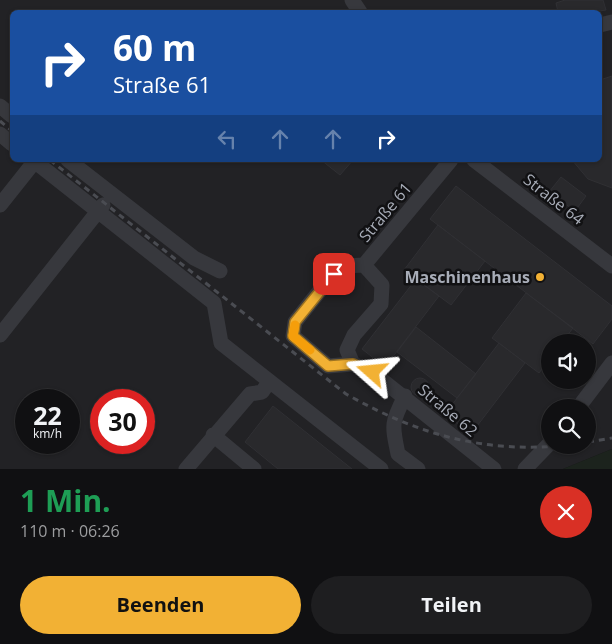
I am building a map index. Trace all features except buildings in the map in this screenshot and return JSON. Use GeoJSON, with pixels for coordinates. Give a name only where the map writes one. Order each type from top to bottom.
{"type":"FeatureCollection","features":[{"type":"Feature","properties":{"kind":"street"},"geometry":{"type":"LineString","coordinates":[[0,106],[10,114]]}},
{"type":"Feature","properties":{"kind":"street"},"geometry":{"type":"LineString","coordinates":[[0,134],[10,142]]}},
{"type":"Feature","properties":{"kind":"street"},"geometry":{"type":"LineString","coordinates":[[0,206],[33,162]]}},
{"type":"Feature","properties":{"kind":"street"},"geometry":{"type":"LineString","coordinates":[[35,162],[214,303],[221,343],[381,469]]}},
{"type":"Feature","properties":{"kind":"street"},"geometry":{"type":"LineString","coordinates":[[71,162],[194,258],[220,271]]}},
{"type":"Feature","properties":{"kind":"street","name":"Straße 61"},"geometry":{"type":"LineString","coordinates":[[353,364],[328,366],[293,336],[295,322],[334,274],[345,266],[364,265],[449,162]]}},
{"type":"Feature","properties":{"kind":"street","name":"Straße 64"},"geometry":{"type":"LineString","coordinates":[[477,162],[612,266]]}},
{"type":"Feature","properties":{"kind":"street"},"geometry":{"type":"LineString","coordinates":[[0,335],[111,194]]}},
{"type":"Feature","properties":{"kind":"street"},"geometry":{"type":"LineString","coordinates":[[353,364],[347,350],[354,335],[381,304],[382,285],[364,265]]}},
{"type":"Feature","properties":{"kind":"street"},"geometry":{"type":"LineString","coordinates":[[585,399],[612,363]]}},
{"type":"Feature","properties":{"kind":"street","name":"Straße 62"},"geometry":{"type":"LineString","coordinates":[[353,364],[372,372],[405,396],[494,469]]}},
{"type":"Feature","properties":{"kind":"street"},"geometry":{"type":"LineString","coordinates":[[186,469],[250,394],[262,392],[270,382]]}},
{"type":"Feature","properties":{"kind":"street"},"geometry":{"type":"LineString","coordinates":[[405,396],[393,419],[393,432],[398,454],[418,469]]}},
{"type":"Feature","properties":{"kind":"street"},"geometry":{"type":"LineString","coordinates":[[213,436],[254,469]]}},
{"type":"Feature","properties":{"kind":"street"},"geometry":{"type":"LineString","coordinates":[[525,469],[541,453]]}},
{"type":"Feature","properties":{"kind":"shaded area"},"geometry":{"type":"Polygon","coordinates":[[[0,0],[612,0],[612,449],[563,469],[0,469],[0,0]]]}},
{"type":"Feature","properties":{"kind":"shaded area"},"geometry":{"type":"Polygon","coordinates":[[[612,449],[612,469],[563,469],[612,449]]]}},
{"type":"Feature","properties":{"kind":"railway"},"geometry":{"type":"LineString","coordinates":[[0,121],[10,129]]}},
{"type":"Feature","properties":{"kind":"railway"},"geometry":{"type":"LineString","coordinates":[[53,162],[346,394],[400,421],[426,431],[481,444],[509,447],[541,447]]}},
{"type":"Feature","properties":{"kind":"railway"},"geometry":{"type":"LineString","coordinates":[[596,441],[612,438]]}},
{"type":"Feature","properties":{"kind":"slow traffic"},"geometry":{"type":"LineString","coordinates":[[295,325],[293,336],[310,350]]}},
{"type":"Feature","properties":{"kind":"place","name":"Maschinenhaus"},"geometry":{"type":"Point","coordinates":[540,277]}},
{"type":"Feature","properties":{"kind":"route"},"geometry":{"type":"LineString","coordinates":[[334,274],[295,322],[293,336],[328,366],[353,364],[372,372]]}}]}
